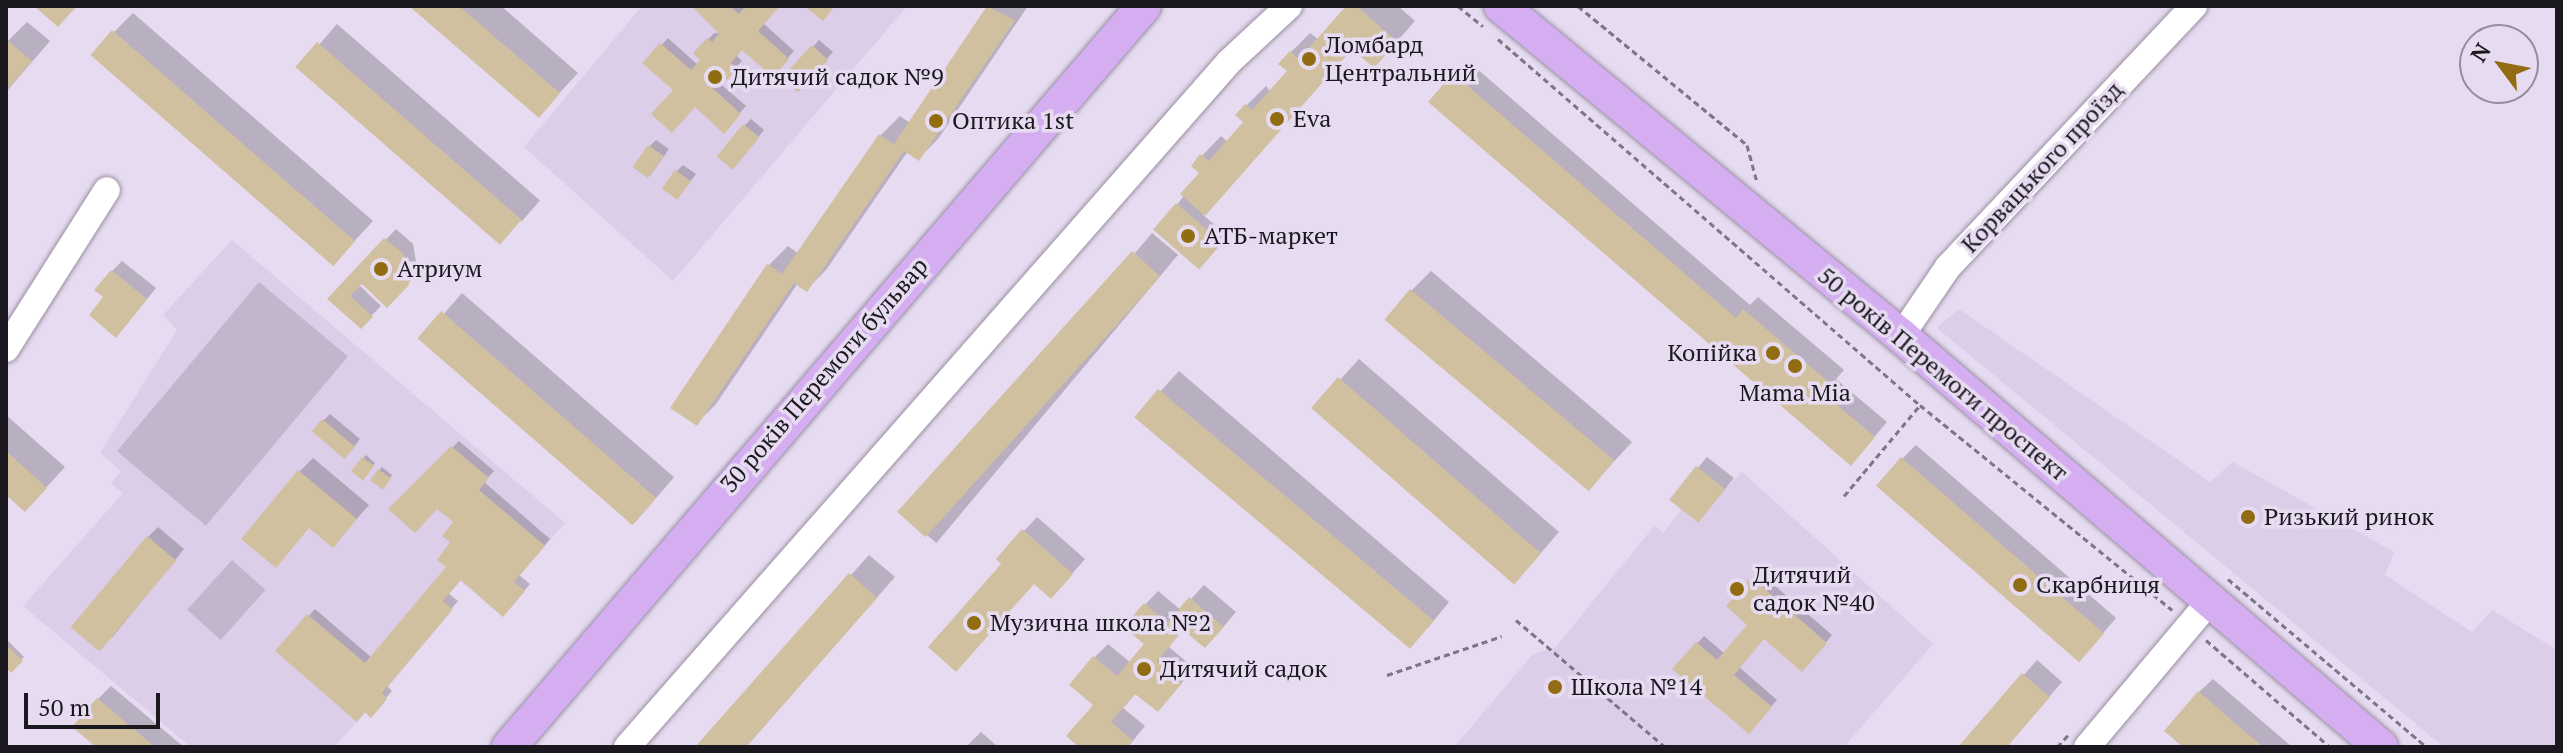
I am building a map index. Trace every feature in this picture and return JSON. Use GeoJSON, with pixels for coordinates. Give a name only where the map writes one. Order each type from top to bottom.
{"type":"FeatureCollection","features":[{"type":"Feature","properties":{"kind":"main road","name":"30 років Перемоги бульвар"},"geometry":{"type":"LineString","coordinates":[[509,747],[1144,6]]}},
{"type":"Feature","properties":{"kind":"main road","name":"50 років Перемоги проспект"},"geometry":{"type":"LineString","coordinates":[[1501,6],[1901,336],[2190,613],[2381,747]]}},
{"type":"Feature","properties":{"kind":"street"},"geometry":{"type":"LineString","coordinates":[[627,747],[1229,62],[1289,6]]}},
{"type":"Feature","properties":{"kind":"street","name":"Корвацького проїзд"},"geometry":{"type":"LineString","coordinates":[[1901,336],[1948,267],[2194,6]]}},
{"type":"Feature","properties":{"kind":"street"},"geometry":{"type":"LineString","coordinates":[[6,349],[107,190]]}},
{"type":"Feature","properties":{"kind":"street"},"geometry":{"type":"LineString","coordinates":[[2082,736],[2190,613]]}},
{"type":"Feature","properties":{"kind":"path"},"geometry":{"type":"LineString","coordinates":[[1458,6],[1920,405],[2190,613],[2330,747]]}},
{"type":"Feature","properties":{"kind":"path"},"geometry":{"type":"LineString","coordinates":[[1578,6],[1747,145],[1757,182],[1768,192]]}},
{"type":"Feature","properties":{"kind":"path"},"geometry":{"type":"LineString","coordinates":[[1844,496],[1920,405]]}},
{"type":"Feature","properties":{"kind":"path"},"geometry":{"type":"LineString","coordinates":[[2162,622],[2190,613]]}},
{"type":"Feature","properties":{"kind":"path"},"geometry":{"type":"LineString","coordinates":[[1516,620],[1665,747]]}},
{"type":"Feature","properties":{"kind":"path"},"geometry":{"type":"LineString","coordinates":[[1387,675],[1502,636]]}},
{"type":"Feature","properties":{"kind":"path"},"geometry":{"type":"LineString","coordinates":[[2057,747],[2082,736]]}},
{"type":"Feature","properties":{"kind":"shaded area","name":"Дитячий садок №9"},"geometry":{"type":"Polygon","coordinates":[[[642,6],[907,6],[673,281],[524,147],[642,6]]]}},
{"type":"Feature","properties":{"kind":"shaded area"},"geometry":{"type":"Polygon","coordinates":[[[232,240],[565,523],[514,582],[525,591],[503,617],[460,581],[444,600],[453,609],[383,693],[387,699],[371,718],[365,713],[334,747],[191,747],[23,606],[123,493],[111,484],[121,471],[100,453],[177,330],[163,315],[232,240]]]}},
{"type":"Feature","properties":{"kind":"shaded area"},"geometry":{"type":"Polygon","coordinates":[[[259,282],[348,357],[206,526],[117,451],[259,282]]]}},
{"type":"Feature","properties":{"kind":"shaded area","name":"Ризький ринок"},"geometry":{"type":"Polygon","coordinates":[[[1959,309],[2210,482],[2233,462],[2394,552],[2385,575],[2472,632],[2492,610],[2557,650],[2557,747],[2444,747],[1937,328],[1959,309]]]}},
{"type":"Feature","properties":{"kind":"shaded area","name":"Дитячий садок №40"},"geometry":{"type":"Polygon","coordinates":[[[1696,466],[1725,489],[1742,472],[1933,644],[1844,747],[1454,747],[1533,654],[1556,647],[1654,526],[1663,533],[1681,510],[1669,499],[1696,466]]]}},
{"type":"Feature","properties":{"kind":"shaded area"},"geometry":{"type":"Polygon","coordinates":[[[232,560],[265,590],[221,640],[187,610],[232,560]]]}},
{"type":"Feature","properties":{"kind":"building"},"geometry":{"type":"Polygon","coordinates":[[[34,6],[77,6],[58,27],[34,6]]]}},
{"type":"Feature","properties":{"kind":"building"},"geometry":{"type":"Polygon","coordinates":[[[409,6],[459,6],[560,93],[539,118],[409,6]]]}},
{"type":"Feature","properties":{"kind":"building"},"geometry":{"type":"Polygon","coordinates":[[[692,6],[729,6],[739,14],[746,6],[780,6],[758,31],[789,59],[773,77],[742,50],[731,63],[737,68],[727,80],[720,75],[710,86],[741,114],[724,134],[695,107],[672,133],[651,114],[673,90],[642,63],[660,43],[691,70],[700,60],[693,53],[707,38],[712,42],[719,34],[692,6]]]}},
{"type":"Feature","properties":{"kind":"building"},"geometry":{"type":"Polygon","coordinates":[[[804,6],[835,6],[823,21],[804,6]]]}},
{"type":"Feature","properties":{"kind":"building"},"geometry":{"type":"Polygon","coordinates":[[[987,6],[1015,20],[919,161],[904,151],[807,292],[794,283],[697,426],[670,408],[767,264],[782,274],[879,134],[894,144],[987,6]]]}},
{"type":"Feature","properties":{"kind":"building"},"geometry":{"type":"Polygon","coordinates":[[[1346,6],[1357,6],[1397,42],[1374,68],[1352,49],[1205,216],[1180,194],[1199,173],[1191,166],[1200,154],[1209,161],[1243,122],[1235,115],[1245,104],[1252,110],[1287,71],[1278,64],[1290,51],[1299,59],[1346,6]]]}},
{"type":"Feature","properties":{"kind":"building"},"geometry":{"type":"Polygon","coordinates":[[[112,30],[355,241],[333,266],[90,55],[112,30]]]}},
{"type":"Feature","properties":{"kind":"building"},"geometry":{"type":"Polygon","coordinates":[[[6,39],[32,61],[6,91],[6,39]]]}},
{"type":"Feature","properties":{"kind":"building"},"geometry":{"type":"Polygon","coordinates":[[[317,42],[522,220],[500,245],[295,67],[317,42]]]}},
{"type":"Feature","properties":{"kind":"building"},"geometry":{"type":"Polygon","coordinates":[[[812,45],[828,60],[798,92],[782,77],[812,45]]]}},
{"type":"Feature","properties":{"kind":"building"},"geometry":{"type":"Polygon","coordinates":[[[1453,73],[1736,318],[1743,309],[1832,385],[1824,394],[1875,437],[1851,466],[1428,102],[1453,73]]]}},
{"type":"Feature","properties":{"kind":"building"},"geometry":{"type":"Polygon","coordinates":[[[743,124],[759,137],[733,170],[717,157],[743,124]]]}},
{"type":"Feature","properties":{"kind":"building"},"geometry":{"type":"Polygon","coordinates":[[[648,145],[664,156],[648,178],[633,167],[648,145]]]}},
{"type":"Feature","properties":{"kind":"building"},"geometry":{"type":"Polygon","coordinates":[[[675,170],[691,181],[677,200],[662,189],[675,170]]]}},
{"type":"Feature","properties":{"kind":"building","name":"АТБ-маркет"},"geometry":{"type":"Polygon","coordinates":[[[1176,203],[1222,243],[1199,269],[1153,229],[1176,203]]]}},
{"type":"Feature","properties":{"kind":"building","name":"Атриум"},"geometry":{"type":"Polygon","coordinates":[[[384,238],[404,254],[409,285],[387,308],[362,284],[350,296],[373,317],[361,329],[327,299],[384,238]]]}},
{"type":"Feature","properties":{"kind":"building"},"geometry":{"type":"Polygon","coordinates":[[[1132,251],[1160,276],[925,537],[897,512],[1132,251]]]}},
{"type":"Feature","properties":{"kind":"building"},"geometry":{"type":"Polygon","coordinates":[[[111,270],[147,299],[116,338],[89,315],[103,297],[94,290],[111,270]]]}},
{"type":"Feature","properties":{"kind":"building"},"geometry":{"type":"Polygon","coordinates":[[[1410,289],[1615,461],[1589,491],[1384,320],[1410,289]]]}},
{"type":"Feature","properties":{"kind":"building"},"geometry":{"type":"Polygon","coordinates":[[[441,311],[656,498],[632,525],[417,338],[441,311]]]}},
{"type":"Feature","properties":{"kind":"building"},"geometry":{"type":"Polygon","coordinates":[[[1338,377],[1541,553],[1514,584],[1311,408],[1338,377]]]}},
{"type":"Feature","properties":{"kind":"building"},"geometry":{"type":"Polygon","coordinates":[[[1158,389],[1434,620],[1410,649],[1134,417],[1158,389]]]}},
{"type":"Feature","properties":{"kind":"building"},"geometry":{"type":"Polygon","coordinates":[[[322,419],[355,447],[345,459],[312,431],[322,419]]]}},
{"type":"Feature","properties":{"kind":"building"},"geometry":{"type":"Polygon","coordinates":[[[451,446],[489,478],[479,490],[545,546],[514,582],[525,591],[503,617],[461,580],[443,601],[453,609],[382,693],[387,699],[371,718],[365,712],[357,722],[275,651],[307,614],[365,663],[446,567],[437,560],[450,542],[442,536],[453,522],[437,509],[415,533],[388,509],[451,446]]]}},
{"type":"Feature","properties":{"kind":"building"},"geometry":{"type":"Polygon","coordinates":[[[6,451],[47,488],[25,512],[6,495],[6,451]]]}},
{"type":"Feature","properties":{"kind":"building"},"geometry":{"type":"Polygon","coordinates":[[[362,457],[374,466],[363,480],[351,471],[362,457]]]}},
{"type":"Feature","properties":{"kind":"building"},"geometry":{"type":"Polygon","coordinates":[[[1901,457],[2104,633],[2079,662],[1876,486],[1901,457]]]}},
{"type":"Feature","properties":{"kind":"building"},"geometry":{"type":"Polygon","coordinates":[[[1696,466],[1725,489],[1699,523],[1670,500],[1696,466]]]}},
{"type":"Feature","properties":{"kind":"building"},"geometry":{"type":"Polygon","coordinates":[[[378,469],[391,478],[383,490],[370,480],[378,469]]]}},
{"type":"Feature","properties":{"kind":"building"},"geometry":{"type":"Polygon","coordinates":[[[298,470],[357,519],[333,548],[309,528],[276,568],[241,539],[298,470]]]}},
{"type":"Feature","properties":{"kind":"building","name":"Музична школа №2"},"geometry":{"type":"Polygon","coordinates":[[[1022,529],[1073,574],[1051,599],[1034,584],[956,672],[928,647],[1001,564],[996,559],[1022,529]]]}},
{"type":"Feature","properties":{"kind":"building"},"geometry":{"type":"Polygon","coordinates":[[[147,536],[176,560],[100,652],[71,627],[147,536]]]}},
{"type":"Feature","properties":{"kind":"building"},"geometry":{"type":"Polygon","coordinates":[[[849,573],[877,598],[746,747],[695,747],[849,573]]]}},
{"type":"Feature","properties":{"kind":"building"},"geometry":{"type":"Polygon","coordinates":[[[1751,577],[1827,643],[1802,672],[1764,639],[1734,675],[1772,707],[1749,734],[1672,669],[1696,642],[1717,660],[1747,625],[1726,606],[1751,577]]]}},
{"type":"Feature","properties":{"kind":"building","name":"Дитячий садок"},"geometry":{"type":"Polygon","coordinates":[[[1189,597],[1224,627],[1205,648],[1183,630],[1157,661],[1182,683],[1158,712],[1135,694],[1111,722],[1133,741],[1128,747],[1079,747],[1066,736],[1093,705],[1069,685],[1093,656],[1117,676],[1144,644],[1123,627],[1144,603],[1167,623],[1189,597]]]}},
{"type":"Feature","properties":{"kind":"building"},"geometry":{"type":"Polygon","coordinates":[[[6,644],[23,661],[11,673],[6,668],[6,644]]]}},
{"type":"Feature","properties":{"kind":"building"},"geometry":{"type":"Polygon","coordinates":[[[2022,673],[2050,697],[2007,747],[1958,747],[2022,673]]]}},
{"type":"Feature","properties":{"kind":"building"},"geometry":{"type":"Polygon","coordinates":[[[2198,691],[2263,747],[2183,747],[2164,731],[2198,691]]]}},
{"type":"Feature","properties":{"kind":"building"},"geometry":{"type":"Polygon","coordinates":[[[97,698],[155,747],[96,747],[72,727],[97,698]]]}},
{"type":"Feature","properties":{"kind":"place","name":"Ломбард Центральний"},"geometry":{"type":"Point","coordinates":[1309,59]}},
{"type":"Feature","properties":{"kind":"place","name":"Дитячий садок №9"},"geometry":{"type":"Point","coordinates":[715,77]}},
{"type":"Feature","properties":{"kind":"place","name":"Eva"},"geometry":{"type":"Point","coordinates":[1277,119]}},
{"type":"Feature","properties":{"kind":"place","name":"Оптика 1st"},"geometry":{"type":"Point","coordinates":[936,121]}},
{"type":"Feature","properties":{"kind":"place","name":"АТБ-маркет"},"geometry":{"type":"Point","coordinates":[1188,236]}},
{"type":"Feature","properties":{"kind":"place","name":"Атриум"},"geometry":{"type":"Point","coordinates":[381,269]}},
{"type":"Feature","properties":{"kind":"place","name":"Копійка"},"geometry":{"type":"Point","coordinates":[1773,353]}},
{"type":"Feature","properties":{"kind":"place","name":"Mama Mia"},"geometry":{"type":"Point","coordinates":[1795,366]}},
{"type":"Feature","properties":{"kind":"place","name":"Ризький ринок"},"geometry":{"type":"Point","coordinates":[2248,517]}},
{"type":"Feature","properties":{"kind":"place","name":"Скарбниця"},"geometry":{"type":"Point","coordinates":[2020,585]}},
{"type":"Feature","properties":{"kind":"place","name":"Дитячий садок №40"},"geometry":{"type":"Point","coordinates":[1737,589]}},
{"type":"Feature","properties":{"kind":"place","name":"Музична школа №2"},"geometry":{"type":"Point","coordinates":[974,623]}},
{"type":"Feature","properties":{"kind":"place","name":"Дитячий садок"},"geometry":{"type":"Point","coordinates":[1144,669]}},
{"type":"Feature","properties":{"kind":"place","name":"Школа №14"},"geometry":{"type":"Point","coordinates":[1555,687]}}]}
